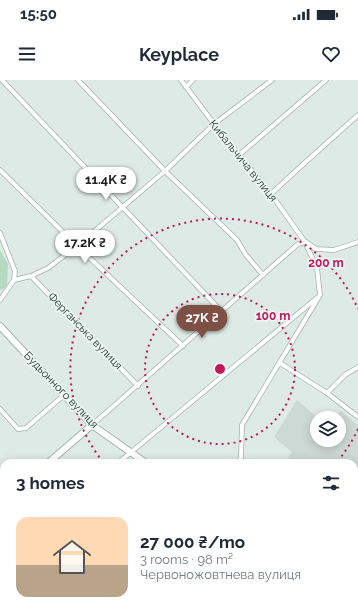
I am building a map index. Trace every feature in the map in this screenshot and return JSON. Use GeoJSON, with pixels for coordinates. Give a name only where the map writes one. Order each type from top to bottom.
{"type":"FeatureCollection","features":[{"type":"Feature","properties":{"kind":"main road","name":"Будьонного вулиця"},"geometry":{"type":"LineString","coordinates":[[0,326],[92,425],[140,459]]}},
{"type":"Feature","properties":{"kind":"main road"},"geometry":{"type":"LineString","coordinates":[[53,459],[92,425]]}},
{"type":"Feature","properties":{"kind":"street"},"geometry":{"type":"LineString","coordinates":[[2,80],[222,312]]}},
{"type":"Feature","properties":{"kind":"street"},"geometry":{"type":"LineString","coordinates":[[78,80],[165,171],[237,240],[246,255],[263,275]]}},
{"type":"Feature","properties":{"kind":"street","name":"Кибальчича вулиця"},"geometry":{"type":"LineString","coordinates":[[181,80],[214,124],[271,194],[305,242],[317,268],[320,295]]}},
{"type":"Feature","properties":{"kind":"street"},"geometry":{"type":"LineString","coordinates":[[186,87],[193,80]]}},
{"type":"Feature","properties":{"kind":"street"},"geometry":{"type":"LineString","coordinates":[[14,280],[31,276],[48,268],[77,246],[165,171],[214,124],[272,80]]}},
{"type":"Feature","properties":{"kind":"street"},"geometry":{"type":"LineString","coordinates":[[239,155],[326,80]]}},
{"type":"Feature","properties":{"kind":"street"},"geometry":{"type":"LineString","coordinates":[[271,194],[358,115]]}},
{"type":"Feature","properties":{"kind":"street"},"geometry":{"type":"LineString","coordinates":[[0,170],[77,246],[183,346]]}},
{"type":"Feature","properties":{"kind":"street"},"geometry":{"type":"LineString","coordinates":[[0,233],[15,271],[14,280],[0,300]]}},
{"type":"Feature","properties":{"kind":"street"},"geometry":{"type":"LineString","coordinates":[[92,425],[298,244],[305,242],[316,249],[334,250],[358,242]]}},
{"type":"Feature","properties":{"kind":"street","name":"Ферганська вулиця"},"geometry":{"type":"LineString","coordinates":[[31,276],[138,386]]}},
{"type":"Feature","properties":{"kind":"street"},"geometry":{"type":"LineString","coordinates":[[240,459],[242,425],[320,295]]}},
{"type":"Feature","properties":{"kind":"street"},"geometry":{"type":"LineString","coordinates":[[123,459],[320,295]]}},
{"type":"Feature","properties":{"kind":"street"},"geometry":{"type":"LineString","coordinates":[[280,363],[327,393],[358,417]]}},
{"type":"Feature","properties":{"kind":"street"},"geometry":{"type":"LineString","coordinates":[[327,393],[345,374],[358,367]]}},
{"type":"Feature","properties":{"kind":"street"},"geometry":{"type":"LineString","coordinates":[[0,409],[18,429],[26,428],[64,395]]}},
{"type":"Feature","properties":{"kind":"shaded area"},"geometry":{"type":"Polygon","coordinates":[[[297,400],[310,411],[310,447],[346,447],[346,415],[358,425],[358,459],[287,459],[292,452],[274,437],[297,400]]]}},
{"type":"Feature","properties":{"kind":"green space"},"geometry":{"type":"Polygon","coordinates":[[[0,250],[8,264],[7,287],[0,290],[0,250]]]}}]}
